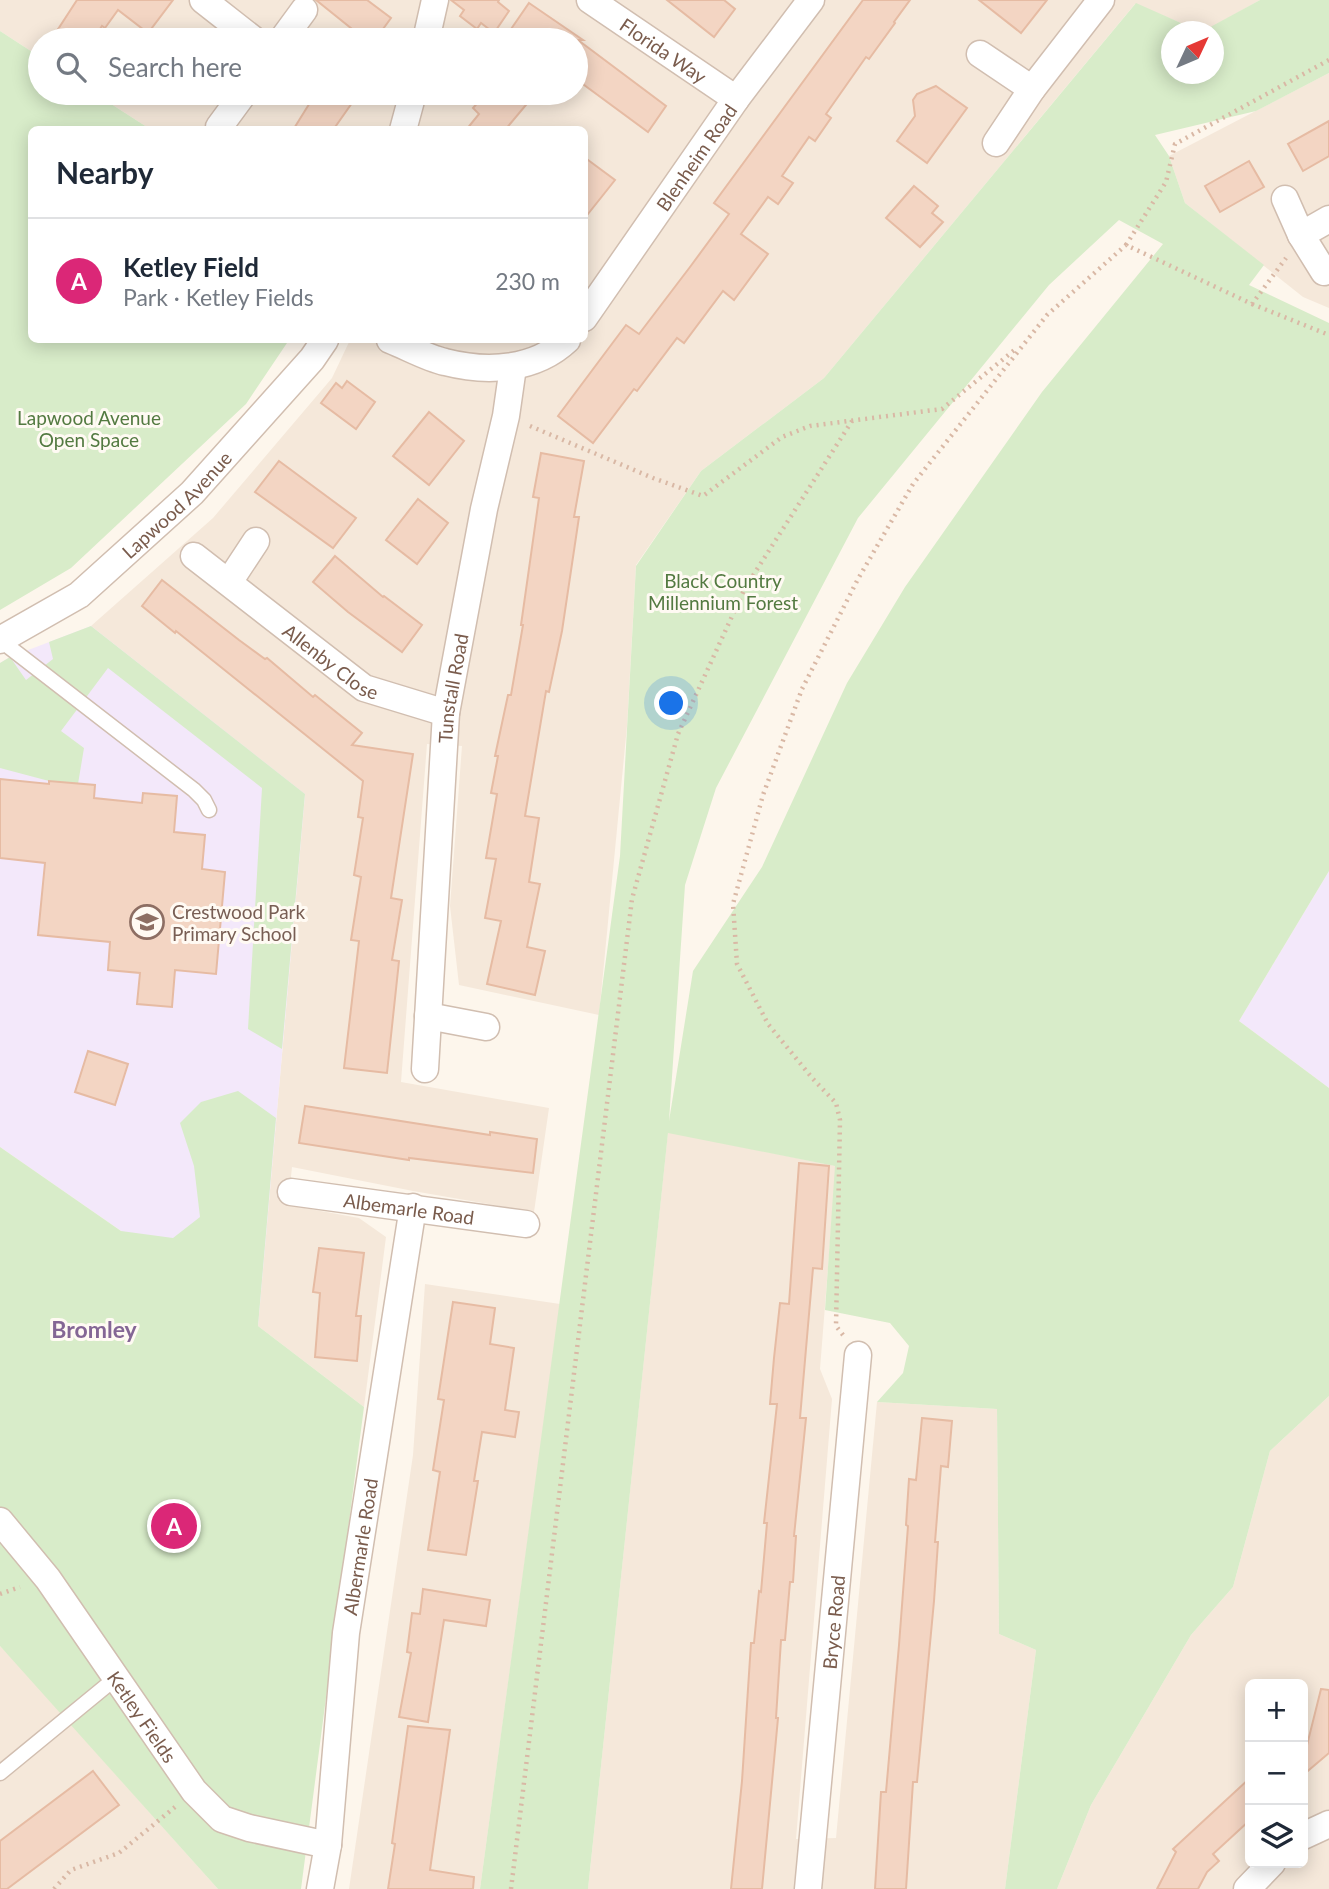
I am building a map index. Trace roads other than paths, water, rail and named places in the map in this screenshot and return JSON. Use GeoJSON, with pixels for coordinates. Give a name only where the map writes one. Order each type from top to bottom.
{"type":"FeatureCollection","features":[{"type":"Feature","properties":{"kind":"street"},"geometry":{"type":"LineString","coordinates":[[203,0],[239,28]]}},
{"type":"Feature","properties":{"kind":"street"},"geometry":{"type":"LineString","coordinates":[[429,28],[435,0]]}},
{"type":"Feature","properties":{"kind":"street","name":"Florida Way"},"geometry":{"type":"LineString","coordinates":[[590,0],[736,99]]}},
{"type":"Feature","properties":{"kind":"street","name":"Blenheim Road"},"geometry":{"type":"LineString","coordinates":[[588,312],[736,99],[811,0]]}},
{"type":"Feature","properties":{"kind":"street"},"geometry":{"type":"LineString","coordinates":[[996,143],[1032,89],[1101,0]]}},
{"type":"Feature","properties":{"kind":"street"},"geometry":{"type":"LineString","coordinates":[[291,28],[304,10]]}},
{"type":"Feature","properties":{"kind":"street"},"geometry":{"type":"LineString","coordinates":[[980,54],[1032,89]]}},
{"type":"Feature","properties":{"kind":"street"},"geometry":{"type":"LineString","coordinates":[[220,126],[235,105]]}},
{"type":"Feature","properties":{"kind":"street"},"geometry":{"type":"LineString","coordinates":[[404,126],[410,105]]}},
{"type":"Feature","properties":{"kind":"street"},"geometry":{"type":"LineString","coordinates":[[1285,199],[1324,272]]}},
{"type":"Feature","properties":{"kind":"street"},"geometry":{"type":"LineString","coordinates":[[1306,241],[1329,219]]}},
{"type":"Feature","properties":{"kind":"street","name":"Lapwood Avenue"},"geometry":{"type":"LineString","coordinates":[[0,640],[79,595],[192,493],[312,359],[323,343]]}},
{"type":"Feature","properties":{"kind":"street"},"geometry":{"type":"LineString","coordinates":[[397,343],[443,362],[474,367],[513,367],[539,359],[564,343]]}},
{"type":"Feature","properties":{"kind":"street","name":"Tunstall Road"},"geometry":{"type":"LineString","coordinates":[[425,1069],[446,713],[481,522],[506,416],[513,367]]}},
{"type":"Feature","properties":{"kind":"street"},"geometry":{"type":"LineString","coordinates":[[229,582],[256,541]]}},
{"type":"Feature","properties":{"kind":"street","name":"Allenby Close"},"geometry":{"type":"LineString","coordinates":[[194,556],[364,688],[446,713]]}},
{"type":"Feature","properties":{"kind":"street"},"geometry":{"type":"LineString","coordinates":[[428,1016],[485,1027]]}},
{"type":"Feature","properties":{"kind":"street","name":"Albemarle Road"},"geometry":{"type":"LineString","coordinates":[[291,1192],[526,1224]]}},
{"type":"Feature","properties":{"kind":"street","name":"Albermarle Road"},"geometry":{"type":"LineString","coordinates":[[320,1889],[328,1845],[345,1633],[413,1207]]}},
{"type":"Feature","properties":{"kind":"street","name":"Bryce Road"},"geometry":{"type":"LineString","coordinates":[[808,1889],[858,1355]]}},
{"type":"Feature","properties":{"kind":"street","name":"Ketley Fields"},"geometry":{"type":"LineString","coordinates":[[0,1521],[48,1579],[194,1791],[222,1819],[249,1828],[328,1845]]}},
{"type":"Feature","properties":{"kind":"street"},"geometry":{"type":"LineString","coordinates":[[1308,1834],[1329,1824]]}},
{"type":"Feature","properties":{"kind":"street"},"geometry":{"type":"LineString","coordinates":[[1247,1889],[1267,1868]]}},
{"type":"Feature","properties":{"kind":"lane"},"geometry":{"type":"LineString","coordinates":[[0,640],[194,790],[209,810]]}},
{"type":"Feature","properties":{"kind":"lane"},"geometry":{"type":"LineString","coordinates":[[0,1773],[117,1677]]}},
{"type":"Feature","properties":{"kind":"place","name":"Crestwood Park Primary School"},"geometry":{"type":"Point","coordinates":[147,922]}},
{"type":"Feature","properties":{"kind":"place","name":"Ketley Field"},"geometry":{"type":"Point","coordinates":[174,1526]}},
{"type":"Feature","properties":{"kind":"district","name":"Bromley"},"geometry":{"type":"Point","coordinates":[94,1329]}},
{"type":"Feature","properties":{"kind":"park label","name":"Lapwood Avenue Open Space"},"geometry":{"type":"Point","coordinates":[89,428]}},
{"type":"Feature","properties":{"kind":"park label","name":"Black Country Millennium Forest"},"geometry":{"type":"Point","coordinates":[723,591]}}]}
